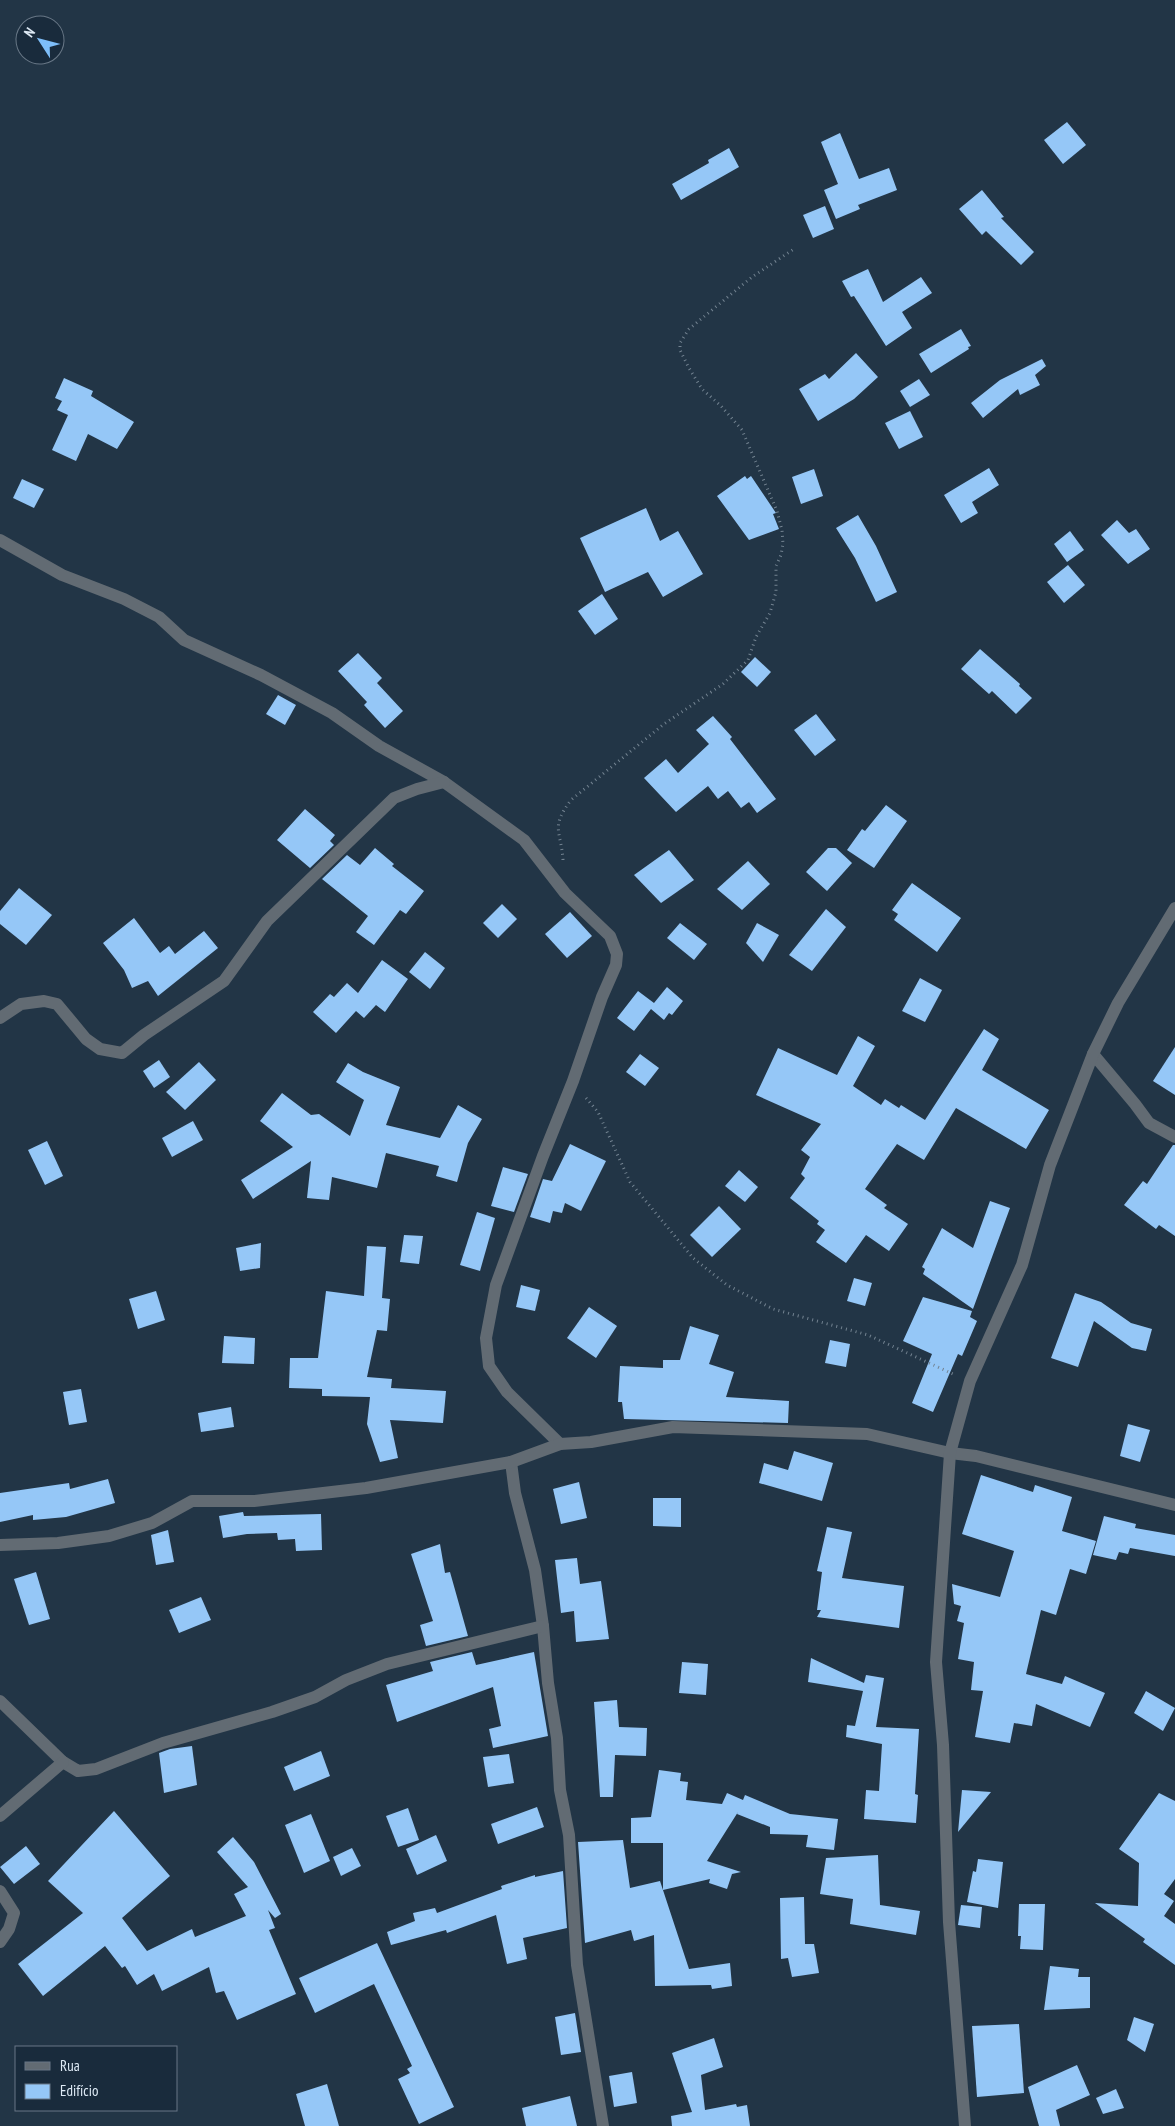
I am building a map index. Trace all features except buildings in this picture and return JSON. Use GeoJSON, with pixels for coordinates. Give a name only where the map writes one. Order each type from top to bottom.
{"type":"FeatureCollection","features":[{"type":"Feature","properties":{"kind":"street"},"geometry":{"type":"LineString","coordinates":[[0,540],[62,575],[124,599],[159,617],[184,640],[261,675],[332,713],[379,746],[444,782],[524,840],[565,893],[610,936],[617,954],[616,965],[588,1032],[573,1081],[543,1156],[496,1285],[486,1338],[489,1366],[507,1392],[560,1444]]}},
{"type":"Feature","properties":{"kind":"street"},"geometry":{"type":"LineString","coordinates":[[0,1018],[21,1004],[44,1001],[57,1004],[86,1039],[100,1049],[122,1053],[144,1035],[224,981],[267,920],[394,798],[417,789],[444,782]]}},
{"type":"Feature","properties":{"kind":"street"},"geometry":{"type":"LineString","coordinates":[[965,2126],[949,1922],[943,1745],[936,1662],[950,1453],[970,1380],[1022,1265],[1050,1165],[1093,1054],[1118,1003],[1175,908]]}},
{"type":"Feature","properties":{"kind":"street"},"geometry":{"type":"LineString","coordinates":[[1093,1054],[1149,1123],[1175,1137]]}},
{"type":"Feature","properties":{"kind":"street"},"geometry":{"type":"LineString","coordinates":[[0,1545],[58,1543],[109,1536],[152,1523],[192,1502],[254,1501],[366,1488],[510,1462],[560,1444],[591,1442],[673,1427],[867,1434],[950,1453],[976,1456],[1175,1505]]}},
{"type":"Feature","properties":{"kind":"street"},"geometry":{"type":"LineString","coordinates":[[510,1462],[515,1493],[534,1570],[543,1626],[548,1683],[557,1738],[560,1790],[569,1835],[569,1863],[577,1965],[603,2126]]}},
{"type":"Feature","properties":{"kind":"street"},"geometry":{"type":"LineString","coordinates":[[0,1701],[63,1762],[78,1771],[96,1769],[163,1743],[272,1712],[314,1697],[346,1680],[387,1664],[543,1626]]}},
{"type":"Feature","properties":{"kind":"street"},"geometry":{"type":"LineString","coordinates":[[0,1816],[63,1762]]}},
{"type":"Feature","properties":{"kind":"street"},"geometry":{"type":"LineString","coordinates":[[0,1891],[14,1913],[10,1929],[0,1942]]}},
{"type":"Feature","properties":{"kind":"path"},"geometry":{"type":"LineString","coordinates":[[565,893],[562,848],[557,833],[557,825],[563,810],[570,800],[664,724],[723,684],[748,660],[756,637],[770,613],[776,592],[776,566],[783,544],[782,530],[777,512],[742,430],[721,406],[702,389],[680,350],[680,342],[689,329],[752,277],[794,249]]}},
{"type":"Feature","properties":{"kind":"path"},"geometry":{"type":"LineString","coordinates":[[573,1081],[598,1112],[630,1182],[692,1258],[720,1279],[773,1309],[868,1335],[970,1380]]}}]}
